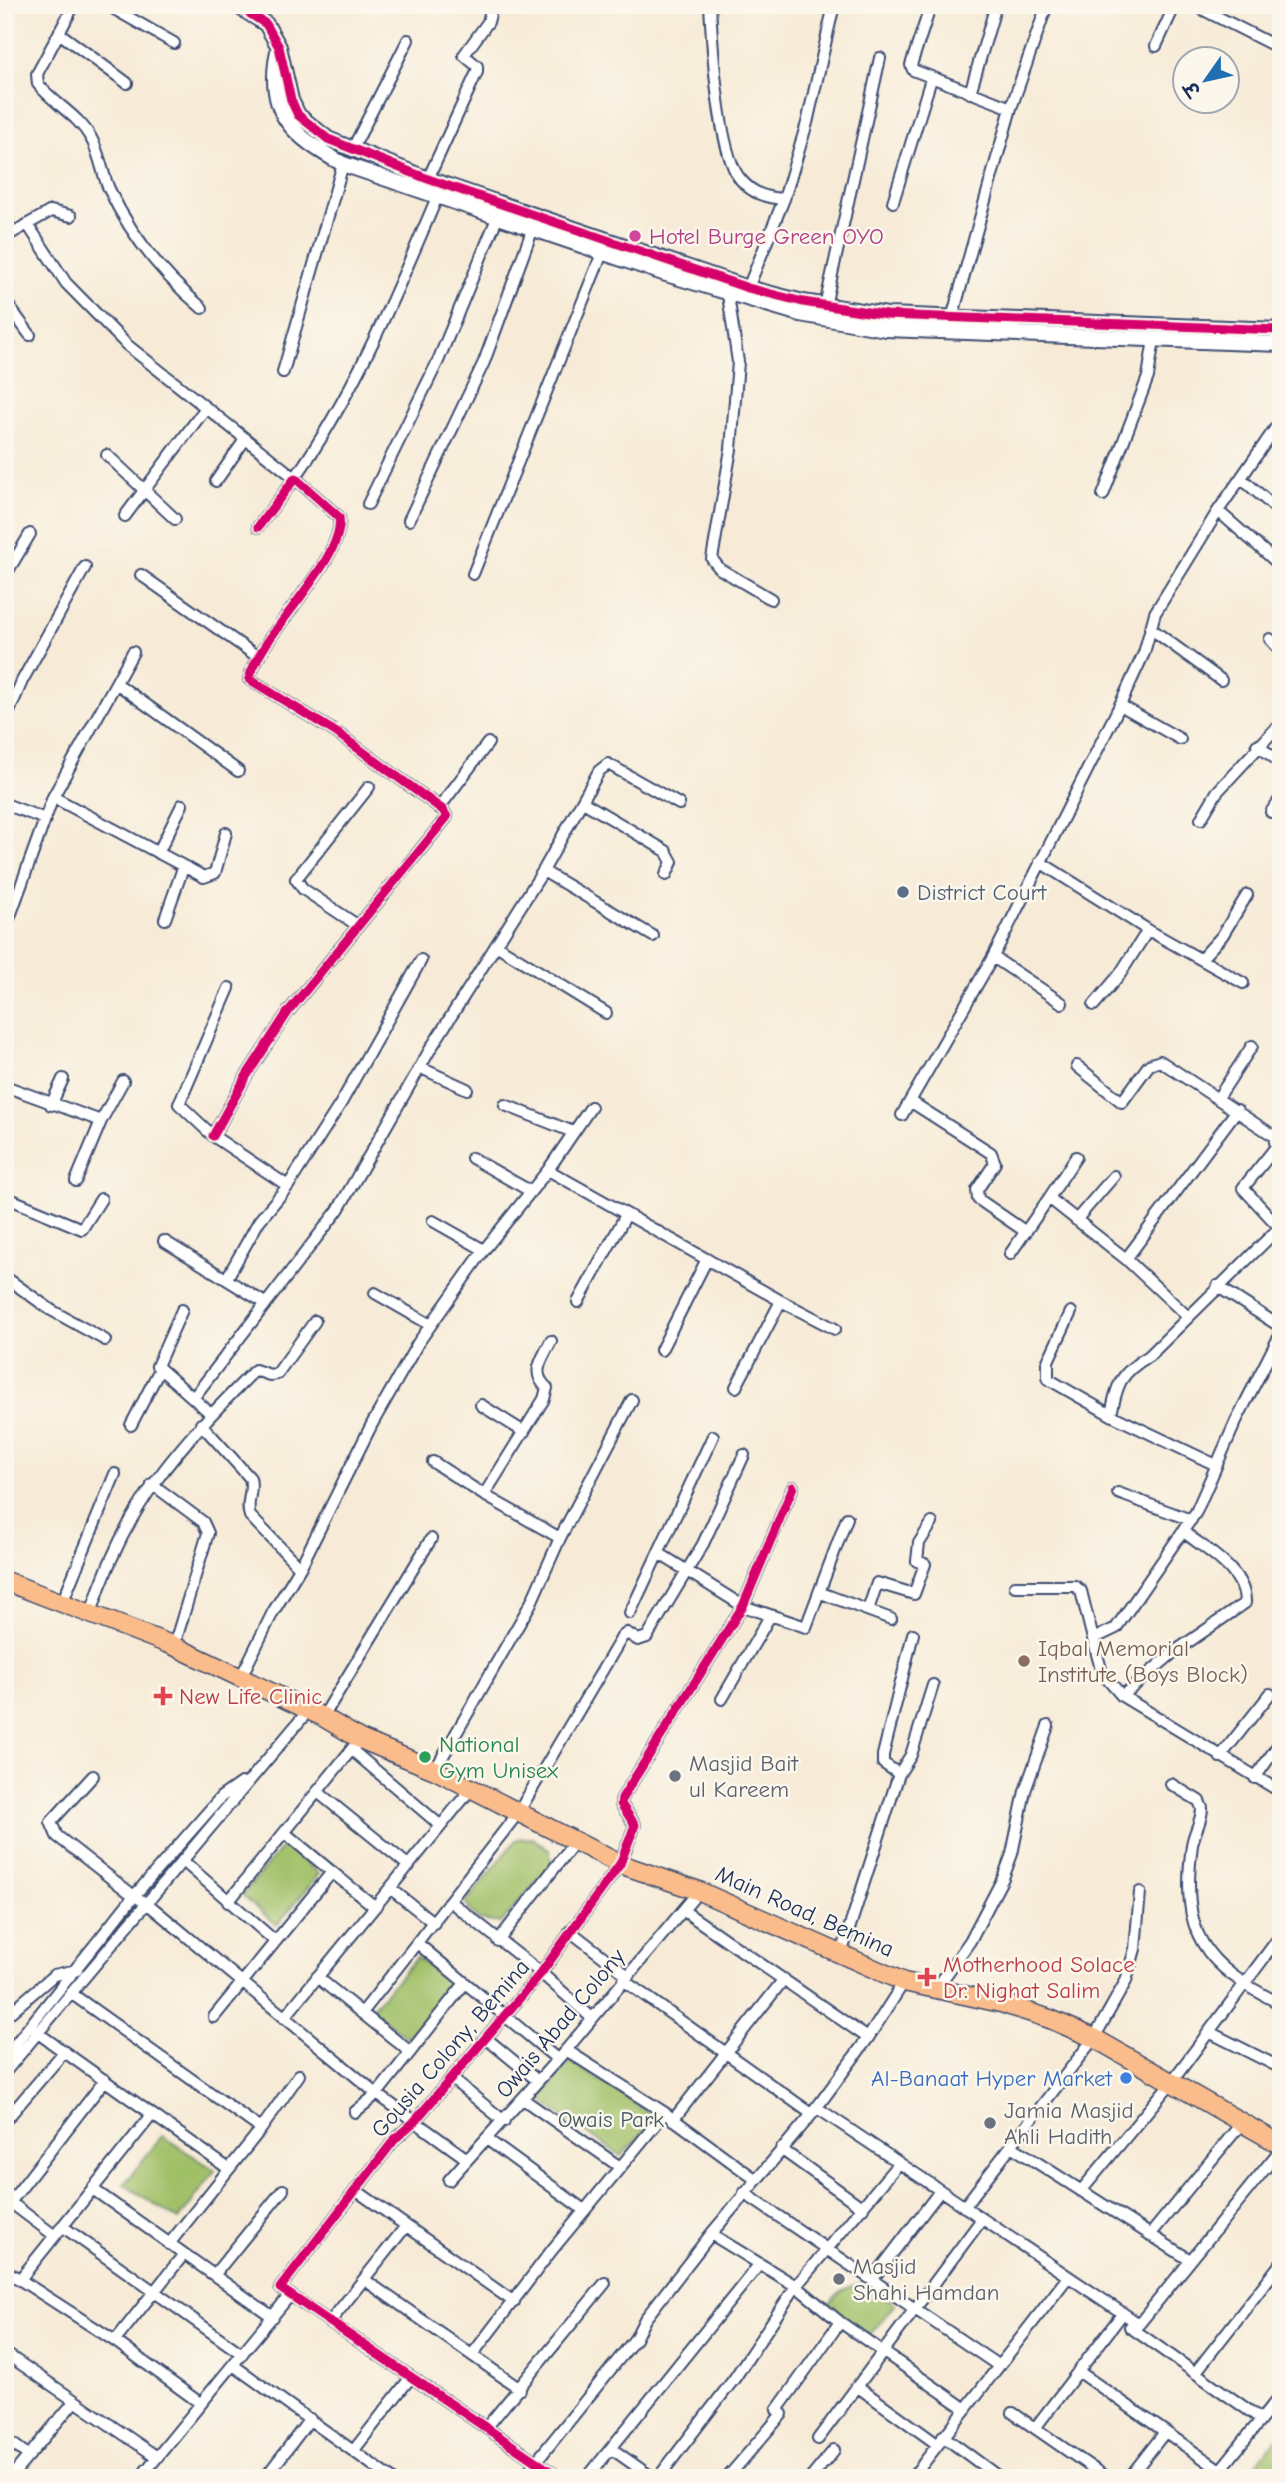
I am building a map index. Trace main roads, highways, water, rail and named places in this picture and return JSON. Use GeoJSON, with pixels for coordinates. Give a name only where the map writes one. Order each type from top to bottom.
{"type":"FeatureCollection","features":[{"type":"Feature","properties":{"kind":"main road","name":"Main Road, Bemina"},"geometry":{"type":"LineString","coordinates":[[5,1581],[174,1646],[315,1714],[357,1745],[435,1770],[574,1843],[620,1864],[699,1891],[904,1982],[1028,2011],[1094,2038],[1281,2147]]}},
{"type":"Feature","properties":{"kind":"place","name":"Hotel Burge Green OYO"},"geometry":{"type":"Point","coordinates":[635,236]}},
{"type":"Feature","properties":{"kind":"place","name":"District Court"},"geometry":{"type":"Point","coordinates":[903,892]}},
{"type":"Feature","properties":{"kind":"place","name":"Iqbal Memorial Institute (Boys Block)"},"geometry":{"type":"Point","coordinates":[1024,1661]}},
{"type":"Feature","properties":{"kind":"place","name":"New Life Clinic"},"geometry":{"type":"Point","coordinates":[163,1696]}},
{"type":"Feature","properties":{"kind":"place","name":"National Gym Unisex"},"geometry":{"type":"Point","coordinates":[425,1757]}},
{"type":"Feature","properties":{"kind":"place","name":"Masjid Bait ul Kareem"},"geometry":{"type":"Point","coordinates":[675,1776]}},
{"type":"Feature","properties":{"kind":"place","name":"Motherhood Solace Dr. Nighat Salim"},"geometry":{"type":"Point","coordinates":[927,1977]}},
{"type":"Feature","properties":{"kind":"place","name":"Al-Banaat Hyper Market"},"geometry":{"type":"Point","coordinates":[1126,2078]}},
{"type":"Feature","properties":{"kind":"place","name":"Jamia Masjid Ahli Hadith"},"geometry":{"type":"Point","coordinates":[990,2123]}},
{"type":"Feature","properties":{"kind":"place","name":"Masjid Shahi Hamdan"},"geometry":{"type":"Point","coordinates":[839,2279]}},
{"type":"Feature","properties":{"kind":"park label","name":"Owais Park"},"geometry":{"type":"Point","coordinates":[611,2119]}}]}
